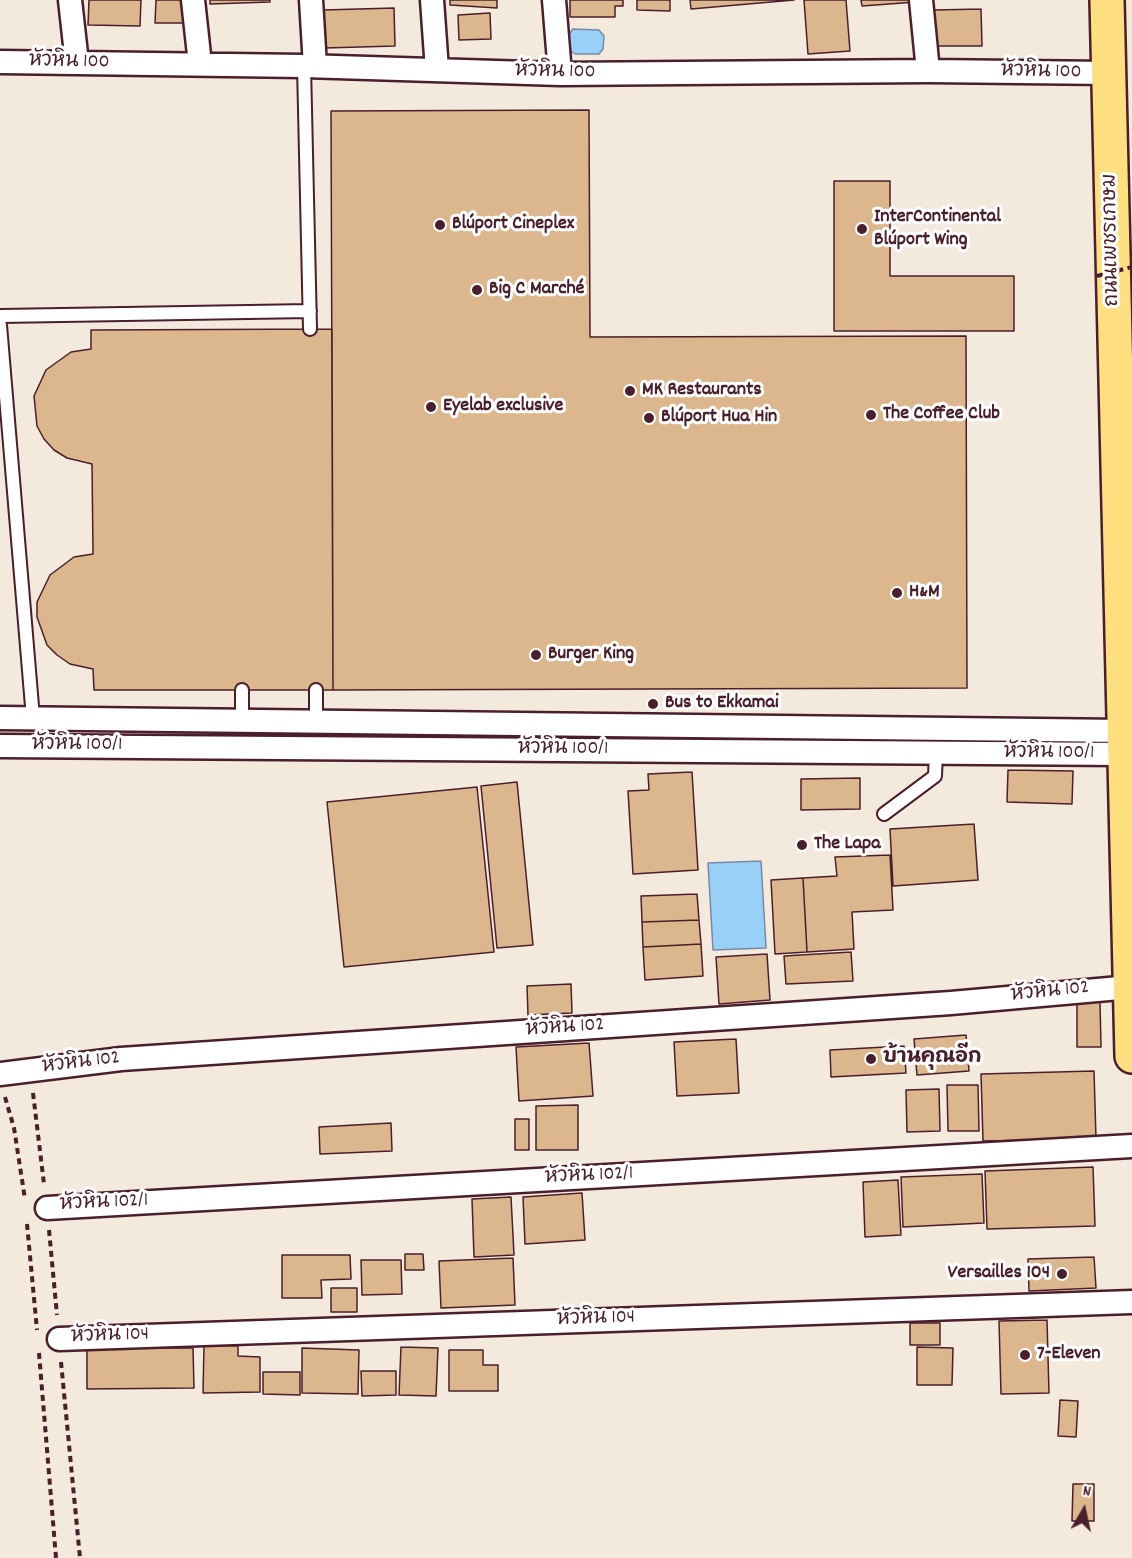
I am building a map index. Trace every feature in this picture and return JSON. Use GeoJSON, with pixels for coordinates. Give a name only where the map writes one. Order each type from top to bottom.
{"type":"FeatureCollection","features":[{"type":"Feature","properties":{"kind":"main road","name":"ถนนเพชรเกษม"},"geometry":{"type":"LineString","coordinates":[[1107,0],[1132,1056]]}},
{"type":"Feature","properties":{"kind":"street"},"geometry":{"type":"LineString","coordinates":[[70,0],[77,63]]}},
{"type":"Feature","properties":{"kind":"street"},"geometry":{"type":"LineString","coordinates":[[193,0],[200,64]]}},
{"type":"Feature","properties":{"kind":"street"},"geometry":{"type":"LineString","coordinates":[[310,66],[311,0]]}},
{"type":"Feature","properties":{"kind":"street"},"geometry":{"type":"LineString","coordinates":[[432,0],[437,70]]}},
{"type":"Feature","properties":{"kind":"street"},"geometry":{"type":"LineString","coordinates":[[554,0],[560,74]]}},
{"type":"Feature","properties":{"kind":"street"},"geometry":{"type":"LineString","coordinates":[[921,0],[928,71]]}},
{"type":"Feature","properties":{"kind":"street","name":"หัวหิน 100"},"geometry":{"type":"LineString","coordinates":[[0,62],[310,66],[560,74],[928,71],[1110,73]]}},
{"type":"Feature","properties":{"kind":"street","name":"หัวหิน 100/1"},"geometry":{"type":"LineString","coordinates":[[0,718],[316,722],[1125,742]]}},
{"type":"Feature","properties":{"kind":"street"},"geometry":{"type":"LineString","coordinates":[[242,721],[242,747]]}},
{"type":"Feature","properties":{"kind":"street"},"geometry":{"type":"LineString","coordinates":[[316,722],[316,748]]}},
{"type":"Feature","properties":{"kind":"street","name":"หัวหิน 100/1"},"geometry":{"type":"LineString","coordinates":[[0,746],[936,753],[1125,742]]}},
{"type":"Feature","properties":{"kind":"street","name":"หัวหิน 102"},"geometry":{"type":"LineString","coordinates":[[1,1081],[121,1059],[951,1003],[1131,987]]}},
{"type":"Feature","properties":{"kind":"street","name":"หัวหิน 102/1"},"geometry":{"type":"LineString","coordinates":[[33,1209],[1132,1146]]}},
{"type":"Feature","properties":{"kind":"street","name":"หัวหิน 104"},"geometry":{"type":"LineString","coordinates":[[49,1342],[1132,1302]]}},
{"type":"Feature","properties":{"kind":"lane"},"geometry":{"type":"LineString","coordinates":[[310,66],[310,329]]}},
{"type":"Feature","properties":{"kind":"lane"},"geometry":{"type":"LineString","coordinates":[[0,316],[310,311]]}},
{"type":"Feature","properties":{"kind":"lane"},"geometry":{"type":"LineString","coordinates":[[0,326],[33,718]]}},
{"type":"Feature","properties":{"kind":"lane"},"geometry":{"type":"LineString","coordinates":[[242,690],[242,721]]}},
{"type":"Feature","properties":{"kind":"lane"},"geometry":{"type":"LineString","coordinates":[[316,690],[316,722]]}},
{"type":"Feature","properties":{"kind":"lane"},"geometry":{"type":"LineString","coordinates":[[884,814],[935,776],[936,753]]}},
{"type":"Feature","properties":{"kind":"path"},"geometry":{"type":"LineString","coordinates":[[1097,276],[1132,267]]}},
{"type":"Feature","properties":{"kind":"path"},"geometry":{"type":"LineString","coordinates":[[1,1081],[33,1209],[37,1334]]}},
{"type":"Feature","properties":{"kind":"path"},"geometry":{"type":"LineString","coordinates":[[49,1342],[56,1558]]}},
{"type":"Feature","properties":{"kind":"water"},"geometry":{"type":"Polygon","coordinates":[[[573,29],[599,30],[604,36],[603,49],[599,54],[575,54],[569,50],[568,36],[573,29]]]}},
{"type":"Feature","properties":{"kind":"water"},"geometry":{"type":"Polygon","coordinates":[[[761,861],[766,948],[713,950],[708,863],[761,861]]]}},
{"type":"Feature","properties":{"kind":"building"},"geometry":{"type":"Polygon","coordinates":[[[89,0],[141,0],[140,26],[88,25],[89,0]]]}},
{"type":"Feature","properties":{"kind":"building"},"geometry":{"type":"Polygon","coordinates":[[[156,0],[183,0],[183,23],[155,23],[156,0]]]}},
{"type":"Feature","properties":{"kind":"building"},"geometry":{"type":"Polygon","coordinates":[[[210,0],[270,0],[270,2],[210,4],[210,0]]]}},
{"type":"Feature","properties":{"kind":"building"},"geometry":{"type":"Polygon","coordinates":[[[450,0],[497,0],[497,8],[450,5],[450,0]]]}},
{"type":"Feature","properties":{"kind":"building"},"geometry":{"type":"Polygon","coordinates":[[[570,0],[623,0],[623,6],[615,6],[615,17],[570,17],[570,0]]]}},
{"type":"Feature","properties":{"kind":"building"},"geometry":{"type":"Polygon","coordinates":[[[637,0],[670,0],[670,11],[637,10],[637,0]]]}},
{"type":"Feature","properties":{"kind":"building"},"geometry":{"type":"Polygon","coordinates":[[[690,0],[794,0],[691,9],[690,0]]]}},
{"type":"Feature","properties":{"kind":"building"},"geometry":{"type":"Polygon","coordinates":[[[804,0],[846,0],[850,51],[808,54],[804,0]]]}},
{"type":"Feature","properties":{"kind":"building"},"geometry":{"type":"Polygon","coordinates":[[[861,0],[916,0],[916,2],[862,6],[861,0]]]}},
{"type":"Feature","properties":{"kind":"building"},"geometry":{"type":"Polygon","coordinates":[[[394,8],[395,46],[325,48],[323,10],[394,8]]]}},
{"type":"Feature","properties":{"kind":"building"},"geometry":{"type":"Polygon","coordinates":[[[981,9],[982,46],[934,46],[934,10],[981,9]]]}},
{"type":"Feature","properties":{"kind":"building"},"geometry":{"type":"Polygon","coordinates":[[[490,13],[491,39],[459,40],[458,15],[490,13]]]}},
{"type":"Feature","properties":{"kind":"building","name":"Blúport Hua Hin"},"geometry":{"type":"Polygon","coordinates":[[[589,110],[590,337],[966,336],[967,688],[333,690],[331,111],[589,110]]]}},
{"type":"Feature","properties":{"kind":"building","name":"InterContinental Blúport Wing"},"geometry":{"type":"Polygon","coordinates":[[[834,181],[890,181],[890,276],[1014,276],[1014,331],[834,331],[834,181]]]}},
{"type":"Feature","properties":{"kind":"building"},"geometry":{"type":"Polygon","coordinates":[[[332,329],[333,690],[94,690],[93,669],[70,664],[57,655],[47,645],[37,617],[37,602],[50,575],[74,557],[93,554],[92,464],[67,458],[54,450],[44,439],[37,426],[34,396],[46,370],[71,352],[91,349],[91,330],[332,329]]]}},
{"type":"Feature","properties":{"kind":"building"},"geometry":{"type":"Polygon","coordinates":[[[1008,770],[1073,771],[1072,804],[1007,802],[1008,770]]]}},
{"type":"Feature","properties":{"kind":"building"},"geometry":{"type":"Polygon","coordinates":[[[692,772],[698,870],[633,874],[628,791],[649,790],[648,774],[692,772]]]}},
{"type":"Feature","properties":{"kind":"building"},"geometry":{"type":"Polygon","coordinates":[[[860,778],[860,809],[801,810],[801,779],[860,778]]]}},
{"type":"Feature","properties":{"kind":"building"},"geometry":{"type":"Polygon","coordinates":[[[517,782],[533,945],[497,948],[481,786],[517,782]]]}},
{"type":"Feature","properties":{"kind":"building"},"geometry":{"type":"Polygon","coordinates":[[[477,787],[494,952],[344,967],[327,802],[477,787]]]}},
{"type":"Feature","properties":{"kind":"building"},"geometry":{"type":"Polygon","coordinates":[[[974,824],[978,880],[893,886],[890,829],[974,824]]]}},
{"type":"Feature","properties":{"kind":"building"},"geometry":{"type":"Polygon","coordinates":[[[890,855],[893,910],[852,912],[854,949],[807,952],[803,878],[837,876],[835,857],[890,855]]]}},
{"type":"Feature","properties":{"kind":"building"},"geometry":{"type":"Polygon","coordinates":[[[803,878],[807,952],[775,954],[771,880],[803,878]]]}},
{"type":"Feature","properties":{"kind":"building"},"geometry":{"type":"Polygon","coordinates":[[[697,894],[699,920],[642,922],[641,896],[697,894]]]}},
{"type":"Feature","properties":{"kind":"building"},"geometry":{"type":"Polygon","coordinates":[[[699,920],[701,944],[643,947],[642,922],[699,920]]]}},
{"type":"Feature","properties":{"kind":"building"},"geometry":{"type":"Polygon","coordinates":[[[701,944],[703,976],[645,980],[643,947],[701,944]]]}},
{"type":"Feature","properties":{"kind":"building"},"geometry":{"type":"Polygon","coordinates":[[[851,952],[853,981],[786,984],[784,956],[851,952]]]}},
{"type":"Feature","properties":{"kind":"building"},"geometry":{"type":"Polygon","coordinates":[[[767,954],[770,1000],[719,1004],[716,957],[767,954]]]}},
{"type":"Feature","properties":{"kind":"building"},"geometry":{"type":"Polygon","coordinates":[[[571,984],[572,1013],[528,1015],[527,986],[571,984]]]}},
{"type":"Feature","properties":{"kind":"building"},"geometry":{"type":"Polygon","coordinates":[[[1100,1002],[1101,1047],[1077,1047],[1077,1003],[1100,1002]]]}},
{"type":"Feature","properties":{"kind":"building"},"geometry":{"type":"Polygon","coordinates":[[[966,1035],[969,1071],[917,1075],[914,1039],[966,1035]]]}},
{"type":"Feature","properties":{"kind":"building"},"geometry":{"type":"Polygon","coordinates":[[[736,1039],[739,1093],[677,1096],[674,1042],[736,1039]]]}},
{"type":"Feature","properties":{"kind":"building"},"geometry":{"type":"Polygon","coordinates":[[[589,1043],[593,1096],[519,1101],[516,1047],[589,1043]]]}},
{"type":"Feature","properties":{"kind":"building"},"geometry":{"type":"Polygon","coordinates":[[[904,1046],[906,1073],[831,1077],[830,1050],[904,1046]]]}},
{"type":"Feature","properties":{"kind":"building"},"geometry":{"type":"Polygon","coordinates":[[[1094,1071],[1096,1139],[983,1141],[981,1074],[1094,1071]]]}},
{"type":"Feature","properties":{"kind":"building"},"geometry":{"type":"Polygon","coordinates":[[[947,1085],[978,1085],[979,1131],[948,1131],[947,1085]]]}},
{"type":"Feature","properties":{"kind":"building"},"geometry":{"type":"Polygon","coordinates":[[[939,1089],[940,1131],[907,1132],[906,1090],[939,1089]]]}},
{"type":"Feature","properties":{"kind":"building"},"geometry":{"type":"Polygon","coordinates":[[[578,1105],[578,1150],[536,1150],[536,1106],[578,1105]]]}},
{"type":"Feature","properties":{"kind":"building"},"geometry":{"type":"Polygon","coordinates":[[[515,1119],[529,1119],[529,1150],[515,1150],[515,1119]]]}},
{"type":"Feature","properties":{"kind":"building"},"geometry":{"type":"Polygon","coordinates":[[[391,1123],[392,1151],[320,1154],[319,1127],[391,1123]]]}},
{"type":"Feature","properties":{"kind":"building"},"geometry":{"type":"Polygon","coordinates":[[[1093,1167],[1095,1226],[987,1229],[985,1171],[1093,1167]]]}},
{"type":"Feature","properties":{"kind":"building"},"geometry":{"type":"Polygon","coordinates":[[[982,1174],[984,1223],[903,1227],[901,1177],[982,1174]]]}},
{"type":"Feature","properties":{"kind":"building"},"geometry":{"type":"Polygon","coordinates":[[[898,1180],[901,1235],[865,1237],[863,1182],[898,1180]]]}},
{"type":"Feature","properties":{"kind":"building"},"geometry":{"type":"Polygon","coordinates":[[[582,1193],[585,1240],[525,1244],[523,1197],[582,1193]]]}},
{"type":"Feature","properties":{"kind":"building"},"geometry":{"type":"Polygon","coordinates":[[[511,1197],[514,1255],[474,1257],[472,1199],[511,1197]]]}},
{"type":"Feature","properties":{"kind":"building"},"geometry":{"type":"Polygon","coordinates":[[[405,1254],[423,1254],[424,1270],[405,1270],[405,1254]]]}},
{"type":"Feature","properties":{"kind":"building"},"geometry":{"type":"Polygon","coordinates":[[[282,1255],[350,1255],[351,1279],[321,1280],[322,1298],[282,1298],[282,1255]]]}},
{"type":"Feature","properties":{"kind":"building"},"geometry":{"type":"Polygon","coordinates":[[[1094,1257],[1096,1288],[1029,1291],[1028,1259],[1094,1257]]]}},
{"type":"Feature","properties":{"kind":"building"},"geometry":{"type":"Polygon","coordinates":[[[513,1258],[515,1305],[441,1308],[439,1261],[513,1258]]]}},
{"type":"Feature","properties":{"kind":"building"},"geometry":{"type":"Polygon","coordinates":[[[361,1260],[401,1260],[402,1294],[362,1295],[361,1260]]]}},
{"type":"Feature","properties":{"kind":"building"},"geometry":{"type":"Polygon","coordinates":[[[331,1288],[357,1288],[357,1312],[331,1312],[331,1288]]]}},
{"type":"Feature","properties":{"kind":"building"},"geometry":{"type":"Polygon","coordinates":[[[1047,1320],[1049,1393],[1001,1394],[999,1321],[1047,1320]]]}},
{"type":"Feature","properties":{"kind":"building"},"geometry":{"type":"Polygon","coordinates":[[[910,1323],[940,1323],[940,1345],[910,1345],[910,1323]]]}},
{"type":"Feature","properties":{"kind":"building"},"geometry":{"type":"Polygon","coordinates":[[[204,1345],[238,1346],[238,1356],[260,1357],[260,1392],[203,1393],[204,1345]]]}},
{"type":"Feature","properties":{"kind":"building"},"geometry":{"type":"Polygon","coordinates":[[[401,1347],[438,1348],[436,1396],[399,1395],[401,1347]]]}},
{"type":"Feature","properties":{"kind":"building"},"geometry":{"type":"Polygon","coordinates":[[[917,1347],[953,1348],[952,1385],[917,1385],[917,1347]]]}},
{"type":"Feature","properties":{"kind":"building"},"geometry":{"type":"Polygon","coordinates":[[[87,1348],[193,1348],[194,1388],[87,1389],[87,1348]]]}},
{"type":"Feature","properties":{"kind":"building"},"geometry":{"type":"Polygon","coordinates":[[[302,1348],[359,1350],[358,1394],[302,1393],[302,1348]]]}},
{"type":"Feature","properties":{"kind":"building"},"geometry":{"type":"Polygon","coordinates":[[[449,1350],[483,1350],[483,1365],[498,1365],[498,1391],[449,1391],[449,1350]]]}},
{"type":"Feature","properties":{"kind":"building"},"geometry":{"type":"Polygon","coordinates":[[[361,1371],[396,1371],[396,1395],[362,1396],[361,1371]]]}},
{"type":"Feature","properties":{"kind":"building"},"geometry":{"type":"Polygon","coordinates":[[[263,1372],[300,1372],[300,1395],[263,1394],[263,1372]]]}},
{"type":"Feature","properties":{"kind":"building"},"geometry":{"type":"Polygon","coordinates":[[[1060,1400],[1078,1401],[1076,1437],[1058,1436],[1060,1400]]]}},
{"type":"Feature","properties":{"kind":"building"},"geometry":{"type":"Polygon","coordinates":[[[1073,1484],[1094,1484],[1094,1521],[1072,1521],[1073,1484]]]}},
{"type":"Feature","properties":{"kind":"place","name":"Blúport Cineplex"},"geometry":{"type":"Point","coordinates":[440,225]}},
{"type":"Feature","properties":{"kind":"place","name":"InterContinental Blúport Wing"},"geometry":{"type":"Point","coordinates":[862,229]}},
{"type":"Feature","properties":{"kind":"place","name":"Big C Marché"},"geometry":{"type":"Point","coordinates":[477,290]}},
{"type":"Feature","properties":{"kind":"place","name":"MK Restaurants"},"geometry":{"type":"Point","coordinates":[630,391]}},
{"type":"Feature","properties":{"kind":"place","name":"Eyelab exclusive"},"geometry":{"type":"Point","coordinates":[431,407]}},
{"type":"Feature","properties":{"kind":"place","name":"The Coffee Club"},"geometry":{"type":"Point","coordinates":[871,415]}},
{"type":"Feature","properties":{"kind":"place","name":"Blúport Hua Hin"},"geometry":{"type":"Point","coordinates":[649,418]}},
{"type":"Feature","properties":{"kind":"place","name":"H&M"},"geometry":{"type":"Point","coordinates":[897,593]}},
{"type":"Feature","properties":{"kind":"place","name":"Burger King"},"geometry":{"type":"Point","coordinates":[536,655]}},
{"type":"Feature","properties":{"kind":"place","name":"Bus to Ekkamai"},"geometry":{"type":"Point","coordinates":[653,704]}},
{"type":"Feature","properties":{"kind":"place","name":"The Lapa"},"geometry":{"type":"Point","coordinates":[802,845]}},
{"type":"Feature","properties":{"kind":"place","name":"บ้านคุณอีก"},"geometry":{"type":"Point","coordinates":[871,1059]}},
{"type":"Feature","properties":{"kind":"place","name":"Versailles 104"},"geometry":{"type":"Point","coordinates":[1062,1274]}},
{"type":"Feature","properties":{"kind":"place","name":"7-Eleven"},"geometry":{"type":"Point","coordinates":[1025,1355]}}]}
